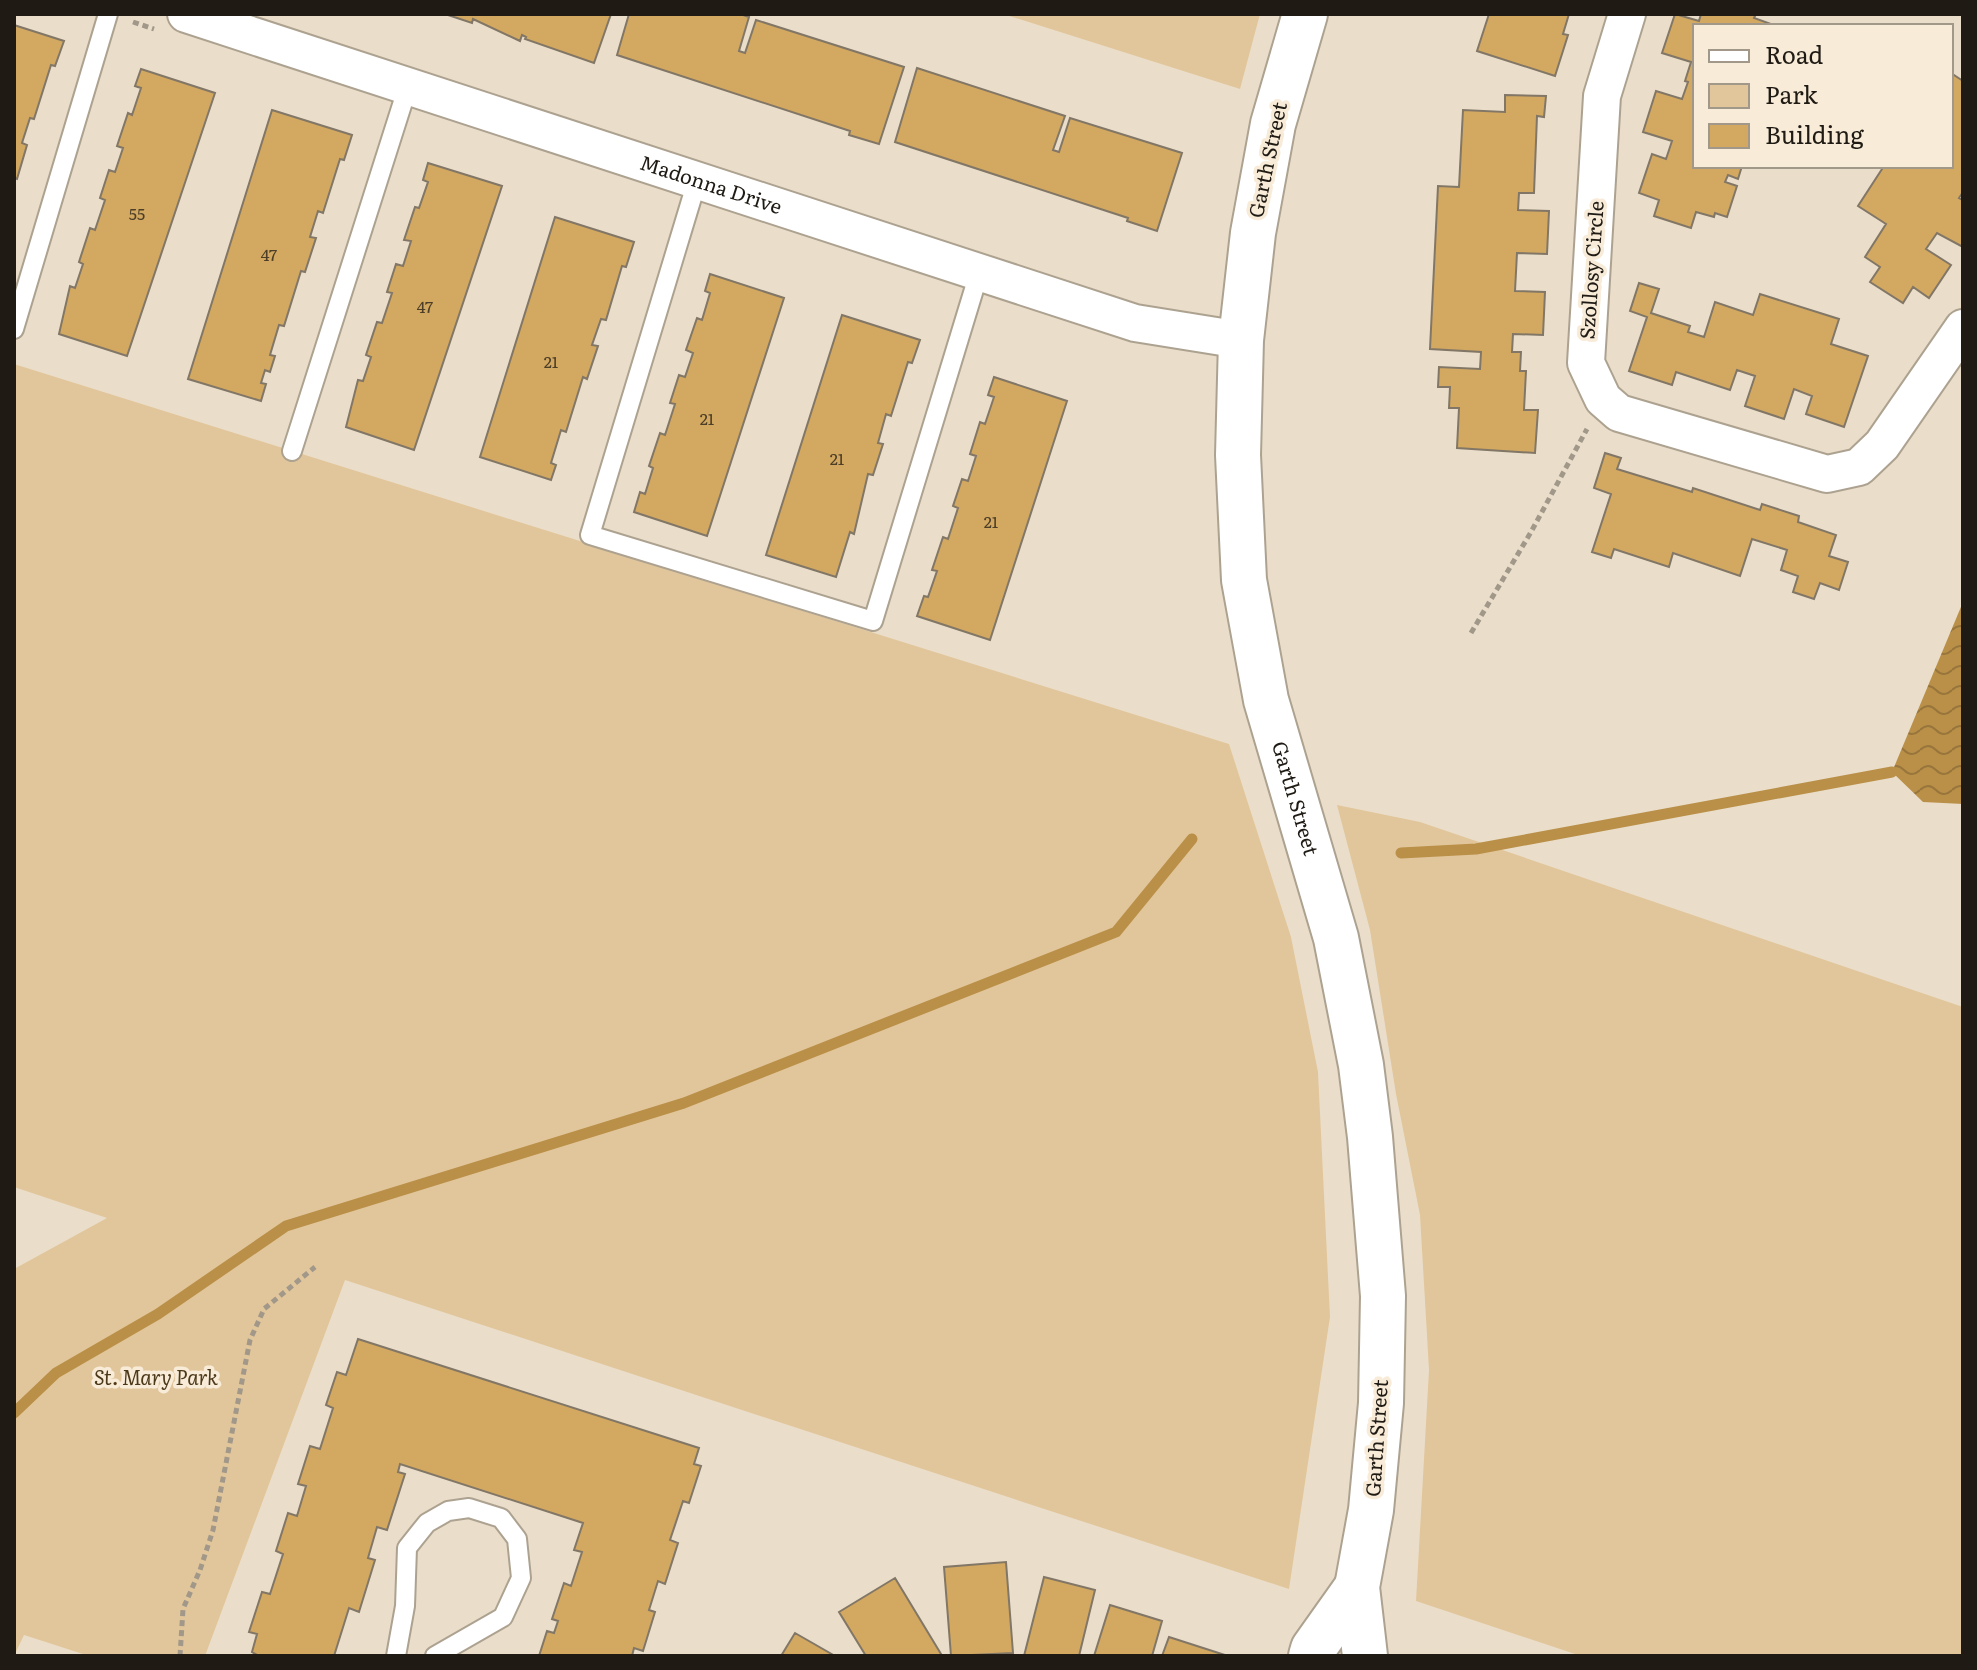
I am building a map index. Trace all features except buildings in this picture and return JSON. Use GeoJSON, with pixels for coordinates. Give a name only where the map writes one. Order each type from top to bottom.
{"type":"FeatureCollection","features":[{"type":"Feature","properties":{"kind":"street","name":"Madonna Drive"},"geometry":{"type":"LineString","coordinates":[[186,14],[1135,323],[1241,340]]}},
{"type":"Feature","properties":{"kind":"street","name":"Garth Street"},"geometry":{"type":"LineString","coordinates":[[1305,14],[1273,124],[1253,233],[1241,340],[1238,455],[1244,580],[1266,700],[1336,938],[1361,1065],[1377,1206],[1383,1296],[1381,1403],[1371,1510],[1357,1587],[1365,1656]]}},
{"type":"Feature","properties":{"kind":"street","name":"Szollosy Circle"},"geometry":{"type":"LineString","coordinates":[[1603,399],[1586,363],[1602,96],[1627,14]]}},
{"type":"Feature","properties":{"kind":"street"},"geometry":{"type":"LineString","coordinates":[[1603,399],[1619,413],[1827,474],[1859,467],[1882,445],[1963,328]]}},
{"type":"Feature","properties":{"kind":"street","name":"Garth Street"},"geometry":{"type":"LineString","coordinates":[[1311,1656],[1357,1587]]}},
{"type":"Feature","properties":{"kind":"lane"},"geometry":{"type":"LineString","coordinates":[[14,329],[108,14]]}},
{"type":"Feature","properties":{"kind":"lane"},"geometry":{"type":"LineString","coordinates":[[292,451],[408,86]]}},
{"type":"Feature","properties":{"kind":"lane"},"geometry":{"type":"LineString","coordinates":[[697,181],[590,535],[873,621],[979,273]]}},
{"type":"Feature","properties":{"kind":"lane"},"geometry":{"type":"LineString","coordinates":[[396,1656],[405,1606],[407,1548],[427,1523],[448,1511],[469,1508],[501,1518],[517,1539],[521,1578],[503,1617],[435,1656]]}},
{"type":"Feature","properties":{"kind":"path"},"geometry":{"type":"LineString","coordinates":[[1471,633],[1531,532],[1603,399]]}},
{"type":"Feature","properties":{"kind":"path"},"geometry":{"type":"LineString","coordinates":[[180,1656],[183,1609],[213,1530],[250,1340],[264,1309],[315,1267]]}},
{"type":"Feature","properties":{"kind":"green space"},"geometry":{"type":"Polygon","coordinates":[[[1003,14],[1260,14],[1240,89],[1003,14]]]}},
{"type":"Feature","properties":{"kind":"green space","name":"St. Mary Park"},"geometry":{"type":"Polygon","coordinates":[[[14,364],[1229,744],[1291,937],[1318,1072],[1330,1317],[1289,1589],[345,1280],[205,1656],[89,1656],[24,1635],[14,1656],[14,1269],[107,1218],[14,1187],[14,364]]]}},
{"type":"Feature","properties":{"kind":"green space"},"geometry":{"type":"Polygon","coordinates":[[[1337,805],[1420,822],[1963,1007],[1963,1656],[1581,1656],[1416,1601],[1429,1370],[1420,1215],[1396,1094],[1370,930],[1337,805]]]}},
{"type":"Feature","properties":{"kind":"water"},"geometry":{"type":"Polygon","coordinates":[[[1963,602],[1963,804],[1923,802],[1892,772],[1963,602]]]}},
{"type":"Feature","properties":{"kind":"waterway"},"geometry":{"type":"LineString","coordinates":[[1401,853],[1476,849],[1892,772]]}},
{"type":"Feature","properties":{"kind":"waterway"},"geometry":{"type":"LineString","coordinates":[[14,1413],[56,1373],[158,1314],[286,1226],[684,1103],[1116,932],[1192,839]]}}]}
